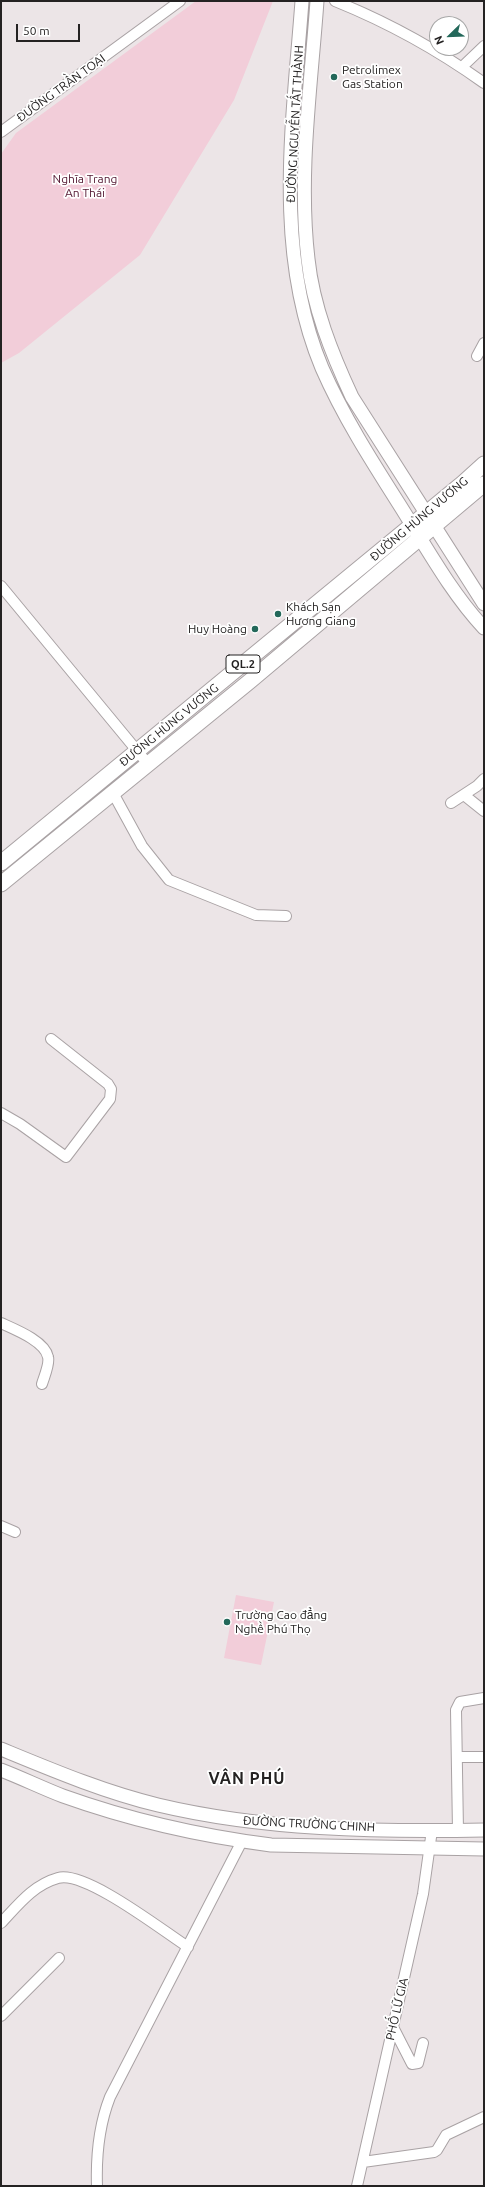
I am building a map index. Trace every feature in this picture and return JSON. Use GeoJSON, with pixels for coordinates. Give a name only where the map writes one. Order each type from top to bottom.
{"type":"FeatureCollection","features":[{"type":"Feature","properties":{"kind":"highway","name":"ĐƯỜNG HÙNG VƯƠNG"},"geometry":{"type":"LineString","coordinates":[[1,863],[484,464]]}},
{"type":"Feature","properties":{"kind":"highway","name":"ĐƯỜNG HÙNG VƯƠNG"},"geometry":{"type":"LineString","coordinates":[[1,884],[435,527],[484,484]]}},
{"type":"Feature","properties":{"kind":"main road","name":"ĐƯỜNG NGUYỄN TẤT THÀNH"},"geometry":{"type":"LineString","coordinates":[[302,1],[290,190],[293,262],[300,297],[321,366],[337,401],[421,538],[467,607],[484,628]]}},
{"type":"Feature","properties":{"kind":"main road","name":"ĐƯỜNG NGUYỄN TẤT THÀNH"},"geometry":{"type":"LineString","coordinates":[[317,1],[305,160],[306,223],[308,260],[324,327],[336,363],[352,397],[397,471],[426,513],[484,604]]}},
{"type":"Feature","properties":{"kind":"main road"},"geometry":{"type":"LineString","coordinates":[[297,76],[311,77]]}},
{"type":"Feature","properties":{"kind":"main road","name":"ĐƯỜNG TRƯỜNG CHINH"},"geometry":{"type":"LineString","coordinates":[[1,1749],[74,1779],[157,1805],[272,1825],[432,1830],[484,1830]]}},
{"type":"Feature","properties":{"kind":"main road","name":"ĐƯỜNG TRƯỜNG CHINH"},"geometry":{"type":"LineString","coordinates":[[1,1770],[63,1796],[150,1823],[242,1841],[271,1845],[484,1849]]}},
{"type":"Feature","properties":{"kind":"main road"},"geometry":{"type":"LineString","coordinates":[[271,1845],[272,1825]]}},
{"type":"Feature","properties":{"kind":"street","name":"ĐƯỜNG TRẦN TOẠI"},"geometry":{"type":"LineString","coordinates":[[1,132],[180,1]]}},
{"type":"Feature","properties":{"kind":"street"},"geometry":{"type":"LineString","coordinates":[[334,1],[401,32],[462,67],[484,83]]}},
{"type":"Feature","properties":{"kind":"street"},"geometry":{"type":"LineString","coordinates":[[462,67],[484,46]]}},
{"type":"Feature","properties":{"kind":"street"},"geometry":{"type":"LineString","coordinates":[[477,356],[484,343]]}},
{"type":"Feature","properties":{"kind":"street"},"geometry":{"type":"LineString","coordinates":[[1,586],[136,752],[148,764]]}},
{"type":"Feature","properties":{"kind":"street"},"geometry":{"type":"LineString","coordinates":[[451,803],[484,779]]}},
{"type":"Feature","properties":{"kind":"street"},"geometry":{"type":"LineString","coordinates":[[112,793],[142,846],[169,880],[256,915],[286,916]]}},
{"type":"Feature","properties":{"kind":"street"},"geometry":{"type":"LineString","coordinates":[[464,795],[484,811]]}},
{"type":"Feature","properties":{"kind":"street"},"geometry":{"type":"LineString","coordinates":[[1,1113],[20,1124],[66,1157],[110,1099],[111,1089],[108,1084],[50,1039]]}},
{"type":"Feature","properties":{"kind":"street"},"geometry":{"type":"LineString","coordinates":[[1,1323],[30,1335],[48,1355],[42,1384]]}},
{"type":"Feature","properties":{"kind":"street"},"geometry":{"type":"LineString","coordinates":[[1,1526],[15,1532]]}},
{"type":"Feature","properties":{"kind":"street"},"geometry":{"type":"LineString","coordinates":[[458,1830],[458,1704],[466,1700],[484,1698]]}},
{"type":"Feature","properties":{"kind":"street"},"geometry":{"type":"LineString","coordinates":[[457,1757],[484,1757]]}},
{"type":"Feature","properties":{"kind":"street","name":"PHỐ LỮ GIA"},"geometry":{"type":"LineString","coordinates":[[358,2186],[423,1894],[432,1830]]}},
{"type":"Feature","properties":{"kind":"street"},"geometry":{"type":"LineString","coordinates":[[97,2186],[98,2150],[106,2107],[242,1841]]}},
{"type":"Feature","properties":{"kind":"street"},"geometry":{"type":"LineString","coordinates":[[1,1923],[31,1891],[59,1877],[69,1877],[84,1881],[103,1891],[188,1947]]}},
{"type":"Feature","properties":{"kind":"street"},"geometry":{"type":"LineString","coordinates":[[1,2016],[59,1958]]}},
{"type":"Feature","properties":{"kind":"street"},"geometry":{"type":"LineString","coordinates":[[393,2027],[412,2064],[418,2063],[423,2043]]}},
{"type":"Feature","properties":{"kind":"street"},"geometry":{"type":"LineString","coordinates":[[363,2162],[434,2152],[446,2136],[484,2117]]}},
{"type":"Feature","properties":{"kind":"green space","name":"Nghĩa Trang An Thái"},"geometry":{"type":"Polygon","coordinates":[[[196,1],[273,1],[234,100],[140,255],[19,353],[1,363],[1,154],[16,133],[196,1]]]}},
{"type":"Feature","properties":{"kind":"green space"},"geometry":{"type":"Polygon","coordinates":[[[236,1595],[274,1602],[261,1665],[224,1658],[236,1595]]]}},
{"type":"Feature","properties":{"kind":"place","name":"Petrolimex Gas Station"},"geometry":{"type":"Point","coordinates":[334,77]}},
{"type":"Feature","properties":{"kind":"place","name":"Khách Sạn Hương Giang"},"geometry":{"type":"Point","coordinates":[278,614]}},
{"type":"Feature","properties":{"kind":"place","name":"Huy Hoàng"},"geometry":{"type":"Point","coordinates":[255,629]}},
{"type":"Feature","properties":{"kind":"place","name":"Trường Cao đẳng Nghề Phú Thọ"},"geometry":{"type":"Point","coordinates":[227,1622]}},
{"type":"Feature","properties":{"kind":"district","name":"VÂN PHÚ"},"geometry":{"type":"Point","coordinates":[247,1779]}}]}
